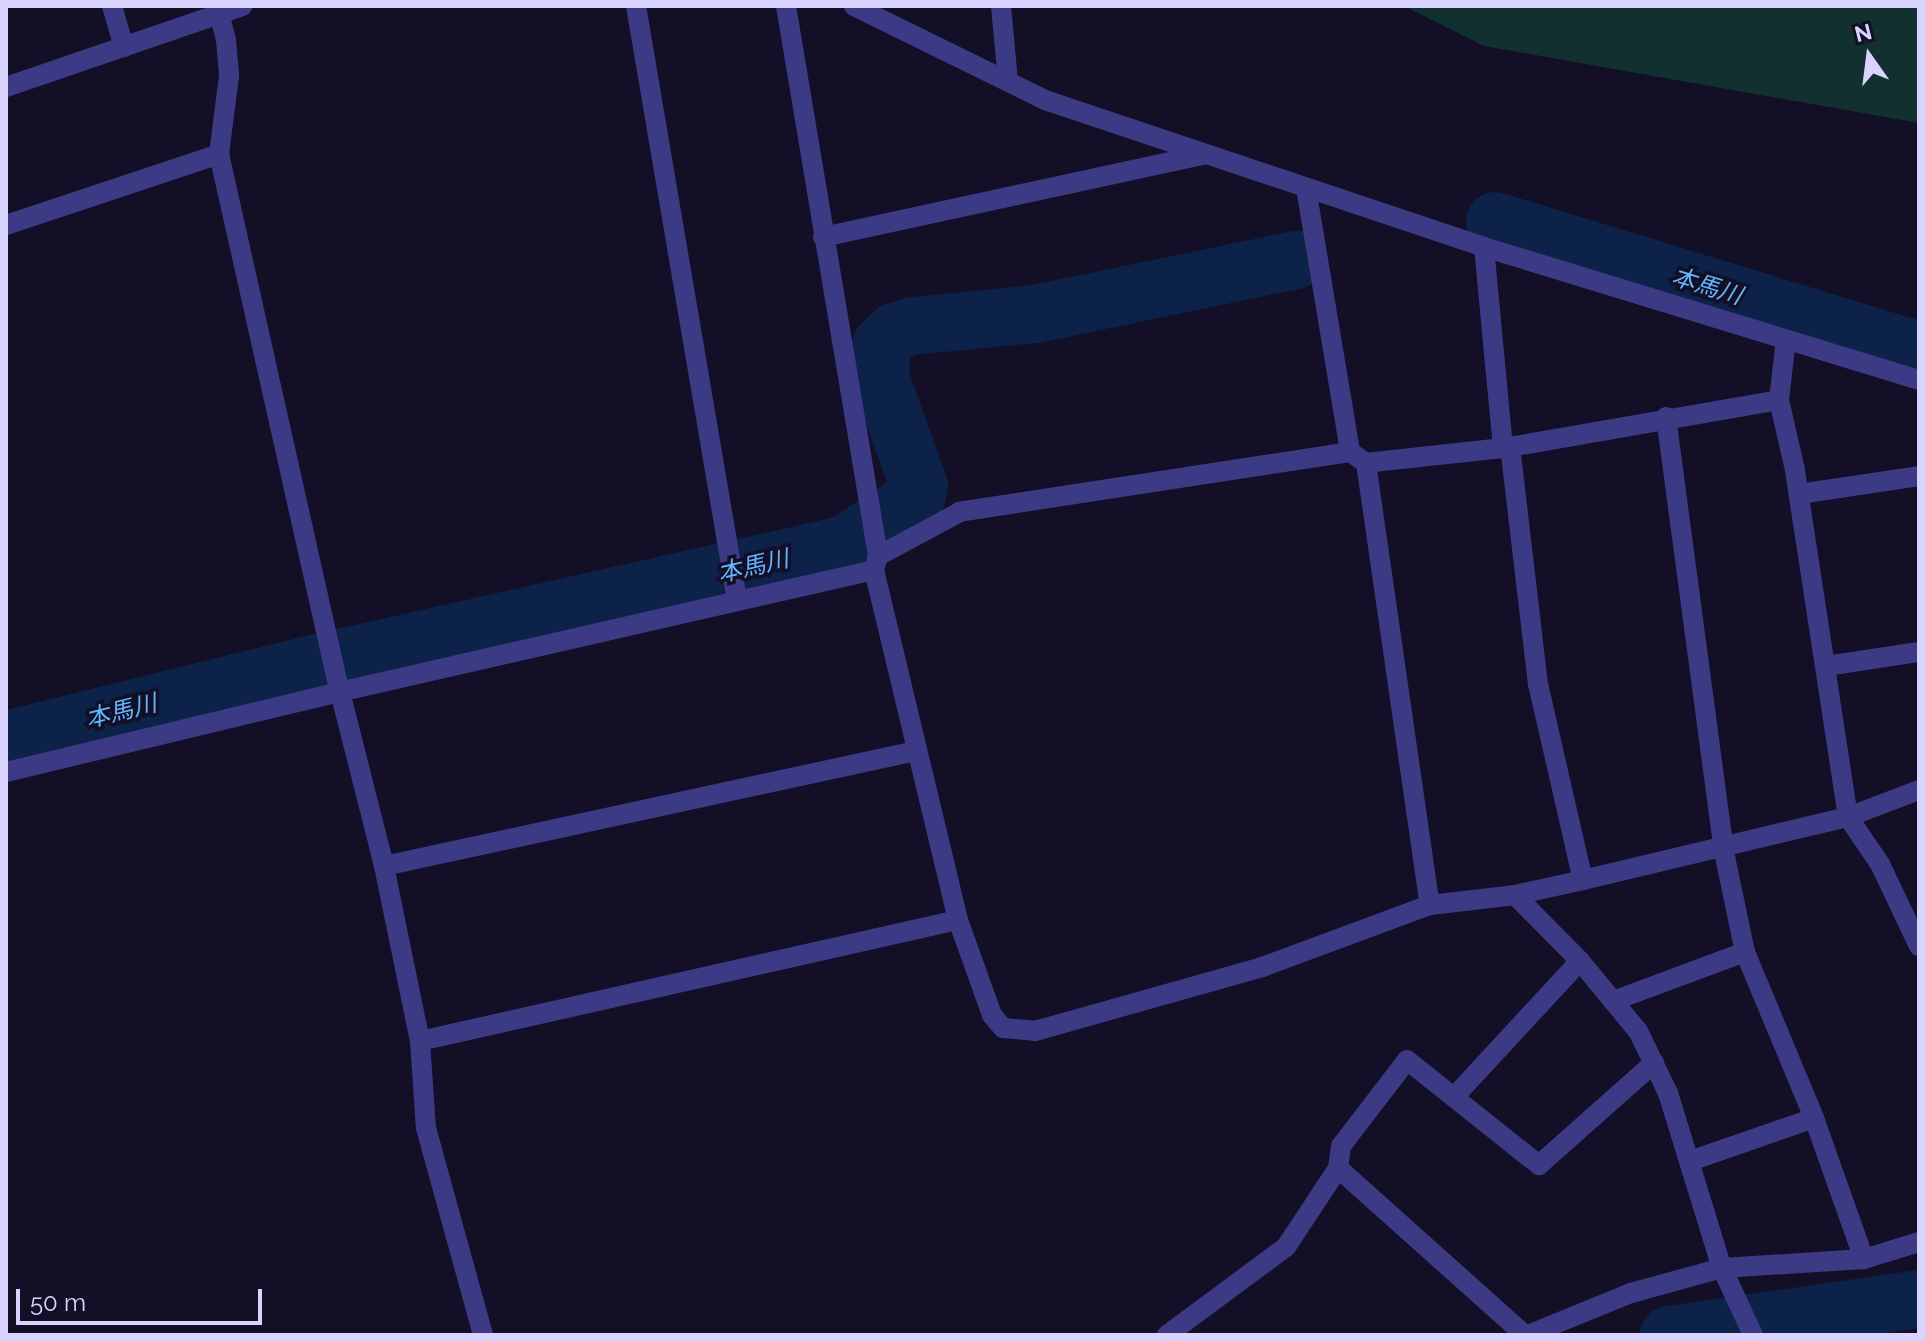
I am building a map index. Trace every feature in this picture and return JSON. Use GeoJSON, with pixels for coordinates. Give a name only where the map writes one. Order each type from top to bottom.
{"type":"FeatureCollection","features":[{"type":"Feature","properties":{"kind":"street"},"geometry":{"type":"LineString","coordinates":[[112,6],[124,47]]}},
{"type":"Feature","properties":{"kind":"street"},"geometry":{"type":"LineString","coordinates":[[6,87],[124,47],[218,10],[243,6]]}},
{"type":"Feature","properties":{"kind":"street"},"geometry":{"type":"LineString","coordinates":[[636,6],[735,591]]}},
{"type":"Feature","properties":{"kind":"street"},"geometry":{"type":"LineString","coordinates":[[786,6],[876,555],[916,751],[958,920],[992,1015],[1003,1028],[1035,1031],[1262,967],[1430,905],[1515,895],[1583,880],[1848,817],[1919,790]]}},
{"type":"Feature","properties":{"kind":"street"},"geometry":{"type":"LineString","coordinates":[[854,6],[1045,100],[1484,247],[1919,380]]}},
{"type":"Feature","properties":{"kind":"street"},"geometry":{"type":"LineString","coordinates":[[1001,6],[1008,82]]}},
{"type":"Feature","properties":{"kind":"street"},"geometry":{"type":"LineString","coordinates":[[218,10],[226,40],[229,76],[219,154],[338,684],[384,866],[420,1041],[426,1128],[483,1335]]}},
{"type":"Feature","properties":{"kind":"street"},"geometry":{"type":"LineString","coordinates":[[6,225],[219,154]]}},
{"type":"Feature","properties":{"kind":"street"},"geometry":{"type":"LineString","coordinates":[[823,237],[1204,155]]}},
{"type":"Feature","properties":{"kind":"street"},"geometry":{"type":"LineString","coordinates":[[1306,188],[1358,457],[1430,905]]}},
{"type":"Feature","properties":{"kind":"street"},"geometry":{"type":"LineString","coordinates":[[1484,247],[1506,447],[1538,684],[1583,880]]}},
{"type":"Feature","properties":{"kind":"street"},"geometry":{"type":"LineString","coordinates":[[1786,339],[1779,400],[1799,494],[1848,817],[1880,864],[1919,946]]}},
{"type":"Feature","properties":{"kind":"street"},"geometry":{"type":"LineString","coordinates":[[6,772],[338,684],[876,555],[960,512],[1358,457],[1506,447],[1666,417],[1779,400]]}},
{"type":"Feature","properties":{"kind":"street"},"geometry":{"type":"LineString","coordinates":[[1666,417],[1723,847],[1745,952],[1814,1118],[1864,1259]]}},
{"type":"Feature","properties":{"kind":"street"},"geometry":{"type":"LineString","coordinates":[[1799,494],[1919,476]]}},
{"type":"Feature","properties":{"kind":"street"},"geometry":{"type":"LineString","coordinates":[[1826,666],[1919,652]]}},
{"type":"Feature","properties":{"kind":"street"},"geometry":{"type":"LineString","coordinates":[[384,866],[916,751]]}},
{"type":"Feature","properties":{"kind":"street"},"geometry":{"type":"LineString","coordinates":[[1515,895],[1580,961],[1638,1031],[1654,1063],[1690,1161],[1722,1268],[1753,1335]]}},
{"type":"Feature","properties":{"kind":"street"},"geometry":{"type":"LineString","coordinates":[[420,1041],[958,920]]}},
{"type":"Feature","properties":{"kind":"street"},"geometry":{"type":"LineString","coordinates":[[1613,1001],[1745,952]]}},
{"type":"Feature","properties":{"kind":"street"},"geometry":{"type":"LineString","coordinates":[[1454,1097],[1580,961]]}},
{"type":"Feature","properties":{"kind":"street"},"geometry":{"type":"LineString","coordinates":[[1167,1335],[1286,1247],[1338,1168],[1341,1146],[1407,1060],[1539,1165],[1654,1063]]}},
{"type":"Feature","properties":{"kind":"street"},"geometry":{"type":"LineString","coordinates":[[1690,1161],[1814,1118]]}},
{"type":"Feature","properties":{"kind":"street"},"geometry":{"type":"LineString","coordinates":[[1338,1168],[1526,1335],[1631,1293],[1722,1268],[1864,1259],[1919,1242]]}},
{"type":"Feature","properties":{"kind":"green space"},"geometry":{"type":"Polygon","coordinates":[[[1404,6],[1919,6],[1919,123],[1484,46],[1404,6]]]}},
{"type":"Feature","properties":{"kind":"waterway","name":"本馬川"},"geometry":{"type":"LineString","coordinates":[[1495,221],[1919,351]]}},
{"type":"Feature","properties":{"kind":"waterway","name":"本馬川"},"geometry":{"type":"LineString","coordinates":[[6,740],[313,664],[843,545],[916,498],[919,486],[880,377],[882,344],[894,332],[913,326],[1035,314],[1296,260]]}},
{"type":"Feature","properties":{"kind":"waterway"},"geometry":{"type":"LineString","coordinates":[[1669,1335],[1919,1299]]}}]}
